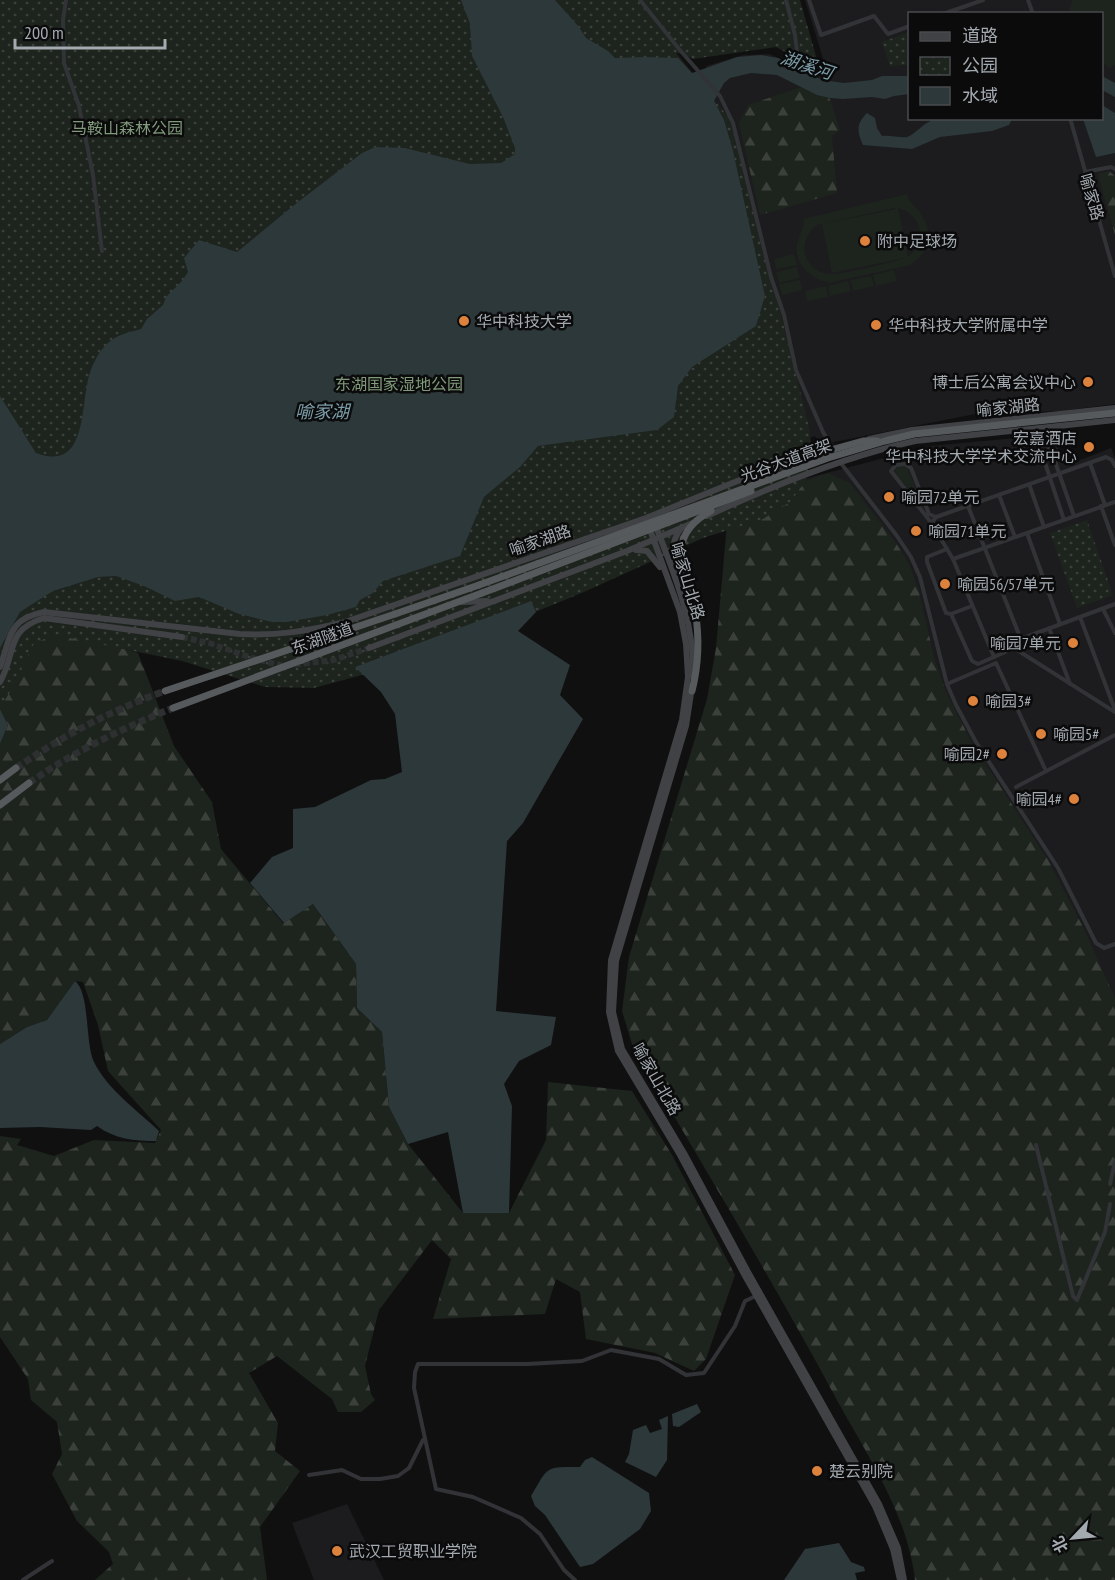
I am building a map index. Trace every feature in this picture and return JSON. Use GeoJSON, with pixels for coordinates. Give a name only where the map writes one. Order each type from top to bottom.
{"type":"FeatureCollection","features":[{"type":"Feature","properties":{"kind":"highway","name":"光谷大道高架"},"geometry":{"type":"LineString","coordinates":[[480,589],[828,458],[885,441],[914,434],[1115,416]]}},
{"type":"Feature","properties":{"kind":"highway","name":"光谷大道高架"},"geometry":{"type":"LineString","coordinates":[[480,589],[737,497],[828,461],[886,443],[915,437],[1115,416]]}},
{"type":"Feature","properties":{"kind":"highway"},"geometry":{"type":"LineString","coordinates":[[763,471],[863,441],[885,441]]}},
{"type":"Feature","properties":{"kind":"highway"},"geometry":{"type":"LineString","coordinates":[[692,692],[699,654],[699,632],[682,567],[680,556],[682,540],[689,527],[700,517],[737,497]]}},
{"type":"Feature","properties":{"kind":"highway","name":"东湖隧道"},"geometry":{"type":"LineString","coordinates":[[165,691],[441,598],[480,589]]}},
{"type":"Feature","properties":{"kind":"highway","name":"东湖隧道"},"geometry":{"type":"LineString","coordinates":[[173,708],[243,680],[458,602],[480,589]]}},
{"type":"Feature","properties":{"kind":"highway"},"geometry":{"type":"LineString","coordinates":[[0,780],[16,768]]}},
{"type":"Feature","properties":{"kind":"highway"},"geometry":{"type":"LineString","coordinates":[[0,806],[29,783]]}},
{"type":"Feature","properties":{"kind":"main road","name":"喻家湖路"},"geometry":{"type":"LineString","coordinates":[[0,667],[12,628],[21,619],[38,613],[240,634],[269,636],[306,632],[345,622],[649,517],[787,460],[833,447],[912,430],[1115,408]]}},
{"type":"Feature","properties":{"kind":"main road","name":"喻家湖路"},"geometry":{"type":"LineString","coordinates":[[369,648],[627,551],[840,461],[915,441],[1041,428],[1115,416]]}},
{"type":"Feature","properties":{"kind":"main road","name":"喻家山北路"},"geometry":{"type":"LineString","coordinates":[[649,517],[679,597],[692,646],[692,692],[686,726],[616,961],[613,1012],[622,1049],[684,1153],[748,1272],[879,1504],[898,1548],[904,1580]]}},
{"type":"Feature","properties":{"kind":"main road"},"geometry":{"type":"LineString","coordinates":[[679,597],[672,546],[679,531],[688,525]]}},
{"type":"Feature","properties":{"kind":"main road"},"geometry":{"type":"LineString","coordinates":[[627,551],[642,549],[652,555],[679,597]]}},
{"type":"Feature","properties":{"kind":"main road"},"geometry":{"type":"LineString","coordinates":[[441,598],[476,576]]}},
{"type":"Feature","properties":{"kind":"main road","name":"喻家山北路"},"geometry":{"type":"LineString","coordinates":[[679,597],[688,677],[682,720],[611,960],[609,1012],[618,1051],[680,1155],[756,1296],[875,1506],[893,1550],[900,1580]]}},
{"type":"Feature","properties":{"kind":"main road"},"geometry":{"type":"LineString","coordinates":[[458,602],[494,601]]}},
{"type":"Feature","properties":{"kind":"main road"},"geometry":{"type":"LineString","coordinates":[[0,682],[16,637],[23,627],[44,618],[182,637]]}},
{"type":"Feature","properties":{"kind":"street"},"geometry":{"type":"LineString","coordinates":[[66,0],[63,20],[64,63],[79,106],[93,175],[102,250]]}},
{"type":"Feature","properties":{"kind":"street"},"geometry":{"type":"LineString","coordinates":[[640,0],[720,96],[737,135],[796,370],[823,432],[840,461],[911,557],[920,577],[947,684],[956,705],[976,742],[1058,868],[1096,943],[1104,948],[1115,944]]}},
{"type":"Feature","properties":{"kind":"street"},"geometry":{"type":"LineString","coordinates":[[786,0],[798,60]]}},
{"type":"Feature","properties":{"kind":"street"},"geometry":{"type":"LineString","coordinates":[[809,0],[820,34],[874,16],[888,34],[908,26]]}},
{"type":"Feature","properties":{"kind":"street"},"geometry":{"type":"LineString","coordinates":[[949,12],[983,0]]}},
{"type":"Feature","properties":{"kind":"street","name":"喻家路"},"geometry":{"type":"LineString","coordinates":[[1071,120],[1115,276]]}},
{"type":"Feature","properties":{"kind":"street"},"geometry":{"type":"LineString","coordinates":[[1085,172],[1111,167],[1115,170]]}},
{"type":"Feature","properties":{"kind":"street"},"geometry":{"type":"LineString","coordinates":[[1041,428],[1042,454],[1064,520]]}},
{"type":"Feature","properties":{"kind":"street"},"geometry":{"type":"LineString","coordinates":[[1043,441],[1051,450],[1074,516]]}},
{"type":"Feature","properties":{"kind":"street"},"geometry":{"type":"LineString","coordinates":[[933,526],[936,517],[1106,457],[1112,460],[1115,466]]}},
{"type":"Feature","properties":{"kind":"street"},"geometry":{"type":"LineString","coordinates":[[1090,463],[1115,544]]}},
{"type":"Feature","properties":{"kind":"street"},"geometry":{"type":"LineString","coordinates":[[936,517],[929,514],[911,468],[905,464],[896,465],[891,471],[933,526],[953,559],[994,657]]}},
{"type":"Feature","properties":{"kind":"street"},"geometry":{"type":"LineString","coordinates":[[1029,484],[1044,527]]}},
{"type":"Feature","properties":{"kind":"street"},"geometry":{"type":"LineString","coordinates":[[999,495],[1015,537]]}},
{"type":"Feature","properties":{"kind":"street"},"geometry":{"type":"LineString","coordinates":[[953,559],[1115,502]]}},
{"type":"Feature","properties":{"kind":"street"},"geometry":{"type":"LineString","coordinates":[[968,506],[1020,637],[1017,650]]}},
{"type":"Feature","properties":{"kind":"street"},"geometry":{"type":"LineString","coordinates":[[1027,533],[1060,624]]}},
{"type":"Feature","properties":{"kind":"street"},"geometry":{"type":"LineString","coordinates":[[947,549],[927,557],[946,613],[951,614],[972,606]]}},
{"type":"Feature","properties":{"kind":"street"},"geometry":{"type":"LineString","coordinates":[[1020,637],[1115,604]]}},
{"type":"Feature","properties":{"kind":"street"},"geometry":{"type":"LineString","coordinates":[[1103,609],[1115,633]]}},
{"type":"Feature","properties":{"kind":"street"},"geometry":{"type":"LineString","coordinates":[[951,614],[972,661],[978,664],[1010,650],[1017,650],[1115,711]]}},
{"type":"Feature","properties":{"kind":"street"},"geometry":{"type":"LineString","coordinates":[[1080,617],[1115,711]]}},
{"type":"Feature","properties":{"kind":"street"},"geometry":{"type":"LineString","coordinates":[[1049,628],[1071,685]]}},
{"type":"Feature","properties":{"kind":"street"},"geometry":{"type":"LineString","coordinates":[[947,684],[996,663],[1046,771]]}},
{"type":"Feature","properties":{"kind":"street"},"geometry":{"type":"LineString","coordinates":[[1016,787],[1115,735]]}},
{"type":"Feature","properties":{"kind":"street"},"geometry":{"type":"LineString","coordinates":[[1036,1145],[1073,1296],[1077,1300],[1105,1232],[1110,1204]]}},
{"type":"Feature","properties":{"kind":"street"},"geometry":{"type":"LineString","coordinates":[[1110,1184],[1115,1162]]}},
{"type":"Feature","properties":{"kind":"street"},"geometry":{"type":"LineString","coordinates":[[574,1580],[564,1570],[540,1534],[521,1518],[473,1497],[436,1489],[414,1388],[418,1364],[527,1364],[582,1361],[611,1350],[659,1359],[686,1375],[704,1373],[735,1326],[745,1301],[756,1296]]}},
{"type":"Feature","properties":{"kind":"street"},"geometry":{"type":"LineString","coordinates":[[309,1475],[342,1470],[362,1479],[398,1476],[409,1468],[424,1439]]}},
{"type":"Feature","properties":{"kind":"street"},"geometry":{"type":"LineString","coordinates":[[23,1580],[52,1562]]}},
{"type":"Feature","properties":{"kind":"shaded area"},"geometry":{"type":"Polygon","coordinates":[[[805,0],[1115,0],[1115,404],[1060,411],[975,414],[819,445],[815,436],[674,490],[679,57],[709,93],[706,66],[743,55],[769,54],[829,78],[805,0]]]}},
{"type":"Feature","properties":{"kind":"shaded area"},"geometry":{"type":"Polygon","coordinates":[[[1048,435],[1070,464],[1111,448],[1115,458],[1115,1580],[796,481],[930,446],[1048,435]]]}},
{"type":"Feature","properties":{"kind":"shaded area","name":"武汉工贸职业学院"},"geometry":{"type":"Polygon","coordinates":[[[347,1504],[384,1580],[314,1580],[292,1523],[347,1504]]]}},
{"type":"Feature","properties":{"kind":"green space","name":"东湖国家湿地公园"},"geometry":{"type":"Polygon","coordinates":[[[0,0],[800,0],[820,70],[776,47],[693,59],[676,53],[733,123],[808,423],[812,449],[806,481],[790,502],[763,519],[703,538],[584,592],[421,659],[314,688],[265,687],[182,661],[55,635],[34,643],[0,709],[0,0]]]}},
{"type":"Feature","properties":{"kind":"green space"},"geometry":{"type":"Polygon","coordinates":[[[1072,0],[1115,0],[1115,65],[1109,68],[1103,63],[1103,12],[1069,12],[1072,0]]]}},
{"type":"Feature","properties":{"kind":"green space"},"geometry":{"type":"Polygon","coordinates":[[[908,32],[908,65],[890,66],[882,42],[908,32]]]}},
{"type":"Feature","properties":{"kind":"green space"},"geometry":{"type":"Polygon","coordinates":[[[808,85],[830,99],[840,130],[832,136],[837,193],[760,215],[739,123],[748,105],[808,85]]]}},
{"type":"Feature","properties":{"kind":"green space"},"geometry":{"type":"Polygon","coordinates":[[[1109,171],[1115,176],[1115,235],[1098,174],[1109,171]]]}},
{"type":"Feature","properties":{"kind":"green space"},"geometry":{"type":"Polygon","coordinates":[[[907,194],[925,221],[928,242],[922,255],[910,265],[829,283],[814,277],[799,261],[797,246],[803,219],[907,194]],[[898,208],[908,257],[918,244],[919,229],[912,216],[898,208]],[[896,209],[817,225],[806,241],[805,254],[808,261],[820,272],[834,274],[905,258],[832,273],[822,224],[896,209]]]}},
{"type":"Feature","properties":{"kind":"green space"},"geometry":{"type":"Polygon","coordinates":[[[794,254],[797,265],[776,269],[774,259],[794,254]]]}},
{"type":"Feature","properties":{"kind":"green space"},"geometry":{"type":"Polygon","coordinates":[[[797,267],[800,278],[779,283],[776,272],[797,267]]]}},
{"type":"Feature","properties":{"kind":"green space"},"geometry":{"type":"Polygon","coordinates":[[[894,270],[897,281],[876,286],[873,275],[894,270]]]}},
{"type":"Feature","properties":{"kind":"green space"},"geometry":{"type":"Polygon","coordinates":[[[871,276],[874,286],[853,291],[851,280],[871,276]]]}},
{"type":"Feature","properties":{"kind":"green space"},"geometry":{"type":"Polygon","coordinates":[[[800,280],[802,290],[782,295],[779,284],[800,280]]]}},
{"type":"Feature","properties":{"kind":"green space"},"geometry":{"type":"Polygon","coordinates":[[[848,281],[851,291],[830,296],[828,286],[848,281]]]}},
{"type":"Feature","properties":{"kind":"green space"},"geometry":{"type":"Polygon","coordinates":[[[826,286],[828,297],[807,301],[805,291],[826,286]]]}},
{"type":"Feature","properties":{"kind":"green space"},"geometry":{"type":"Polygon","coordinates":[[[898,467],[907,467],[925,511],[894,471],[898,467]]]}},
{"type":"Feature","properties":{"kind":"green space"},"geometry":{"type":"Polygon","coordinates":[[[828,473],[850,483],[896,543],[909,564],[918,588],[935,661],[946,692],[972,743],[1048,860],[1083,927],[1115,998],[1115,1580],[915,1580],[904,1533],[886,1488],[788,1312],[632,1044],[622,1011],[629,957],[707,699],[716,648],[727,524],[742,504],[828,473]]]}},
{"type":"Feature","properties":{"kind":"green space"},"geometry":{"type":"Polygon","coordinates":[[[1087,520],[1113,595],[1077,608],[1050,533],[1087,520]]]}},
{"type":"Feature","properties":{"kind":"green space"},"geometry":{"type":"Polygon","coordinates":[[[47,626],[138,653],[174,746],[212,802],[221,849],[283,923],[313,904],[356,964],[357,1008],[382,1032],[389,1107],[408,1144],[463,1213],[509,1213],[546,1140],[548,1082],[632,1091],[672,1155],[735,1275],[706,1359],[694,1371],[655,1353],[586,1339],[580,1292],[556,1279],[545,1314],[433,1319],[451,1259],[432,1240],[379,1310],[365,1366],[371,1394],[375,1400],[361,1412],[338,1412],[332,1399],[277,1356],[249,1373],[278,1423],[275,1451],[300,1471],[260,1527],[267,1580],[95,1580],[113,1564],[109,1552],[77,1521],[52,1474],[62,1454],[57,1422],[31,1400],[28,1379],[0,1337],[0,1136],[21,1139],[17,1145],[54,1156],[94,1140],[155,1143],[161,1130],[108,1071],[98,1025],[83,982],[75,981],[47,1020],[27,1027],[0,1044],[0,744],[8,725],[0,709],[0,701],[29,635],[47,626]]]}},
{"type":"Feature","properties":{"kind":"water","name":"喻家湖"},"geometry":{"type":"Polygon","coordinates":[[[461,0],[555,0],[586,38],[615,58],[678,58],[692,73],[737,57],[761,55],[778,58],[822,80],[844,83],[872,80],[882,76],[908,76],[908,94],[885,99],[830,98],[817,95],[777,75],[751,73],[730,78],[724,83],[714,101],[724,120],[733,151],[765,296],[756,326],[692,367],[678,386],[674,417],[657,430],[538,446],[520,467],[484,497],[460,556],[383,581],[373,593],[360,600],[356,607],[287,622],[272,622],[239,614],[199,597],[175,601],[116,576],[98,577],[53,591],[20,612],[0,648],[0,396],[36,453],[52,456],[63,454],[72,447],[77,437],[88,380],[98,355],[112,340],[141,329],[147,319],[163,305],[166,297],[188,272],[184,258],[199,240],[237,252],[362,153],[375,147],[405,148],[470,164],[501,163],[515,154],[515,148],[503,117],[472,56],[470,24],[461,0]]]}},
{"type":"Feature","properties":{"kind":"water"},"geometry":{"type":"Polygon","coordinates":[[[1103,77],[1115,83],[1115,97],[1103,91],[1103,77]]]}},
{"type":"Feature","properties":{"kind":"water"},"geometry":{"type":"Polygon","coordinates":[[[1103,106],[1115,113],[1115,153],[1096,157],[1083,120],[1103,120],[1103,106]]]}},
{"type":"Feature","properties":{"kind":"water"},"geometry":{"type":"Polygon","coordinates":[[[867,113],[875,118],[882,136],[907,137],[934,120],[1012,120],[1009,125],[992,131],[940,137],[912,149],[863,145],[859,128],[867,113]]]}},
{"type":"Feature","properties":{"kind":"water"},"geometry":{"type":"Polygon","coordinates":[[[531,601],[536,612],[518,631],[570,665],[560,695],[583,719],[523,823],[507,841],[496,1011],[556,1017],[551,1045],[519,1061],[504,1084],[512,1106],[509,1213],[463,1213],[448,1132],[408,1144],[389,1107],[382,1032],[357,1008],[356,964],[313,904],[284,923],[250,883],[272,857],[293,848],[293,809],[315,807],[371,780],[385,779],[402,772],[395,714],[381,692],[355,667],[531,601]]]}},
{"type":"Feature","properties":{"kind":"water"},"geometry":{"type":"Polygon","coordinates":[[[0,709],[8,725],[0,744],[0,709]]]}},
{"type":"Feature","properties":{"kind":"water"},"geometry":{"type":"Polygon","coordinates":[[[75,981],[83,996],[89,1043],[94,1062],[114,1090],[159,1131],[156,1141],[125,1138],[111,1134],[97,1126],[91,1130],[40,1127],[0,1128],[0,1044],[27,1027],[47,1020],[75,981]]]}},
{"type":"Feature","properties":{"kind":"water"},"geometry":{"type":"Polygon","coordinates":[[[697,1404],[701,1412],[679,1427],[673,1426],[672,1414],[697,1404]]]}},
{"type":"Feature","properties":{"kind":"water"},"geometry":{"type":"Polygon","coordinates":[[[668,1416],[667,1460],[656,1477],[625,1462],[629,1454],[633,1430],[646,1425],[650,1433],[662,1429],[659,1420],[668,1416]]]}},
{"type":"Feature","properties":{"kind":"water"},"geometry":{"type":"Polygon","coordinates":[[[592,1457],[649,1493],[651,1511],[640,1529],[593,1564],[580,1567],[545,1515],[535,1506],[531,1496],[549,1470],[560,1467],[580,1467],[585,1460],[592,1457]]]}},
{"type":"Feature","properties":{"kind":"water"},"geometry":{"type":"Polygon","coordinates":[[[839,1543],[851,1562],[864,1567],[865,1571],[855,1573],[857,1580],[784,1580],[805,1549],[839,1543]]]}},
{"type":"Feature","properties":{"kind":"tunnel"},"geometry":{"type":"LineString","coordinates":[[182,637],[282,666],[334,660],[369,648]]}},
{"type":"Feature","properties":{"kind":"tunnel"},"geometry":{"type":"LineString","coordinates":[[16,768],[88,725],[165,691]]}},
{"type":"Feature","properties":{"kind":"tunnel"},"geometry":{"type":"LineString","coordinates":[[29,783],[99,741],[173,708]]}},
{"type":"Feature","properties":{"kind":"place","name":"附中足球场"},"geometry":{"type":"Point","coordinates":[865,241]}},
{"type":"Feature","properties":{"kind":"place","name":"华中科技大学"},"geometry":{"type":"Point","coordinates":[464,321]}},
{"type":"Feature","properties":{"kind":"place","name":"华中科技大学附属中学"},"geometry":{"type":"Point","coordinates":[876,325]}},
{"type":"Feature","properties":{"kind":"place","name":"博士后公寓会议中心"},"geometry":{"type":"Point","coordinates":[1088,382]}},
{"type":"Feature","properties":{"kind":"place","name":"宏嘉酒店 华中科技大学学术交流中心"},"geometry":{"type":"Point","coordinates":[1089,447]}},
{"type":"Feature","properties":{"kind":"place","name":"喻园72单元"},"geometry":{"type":"Point","coordinates":[889,497]}},
{"type":"Feature","properties":{"kind":"place","name":"喻园71单元"},"geometry":{"type":"Point","coordinates":[916,531]}},
{"type":"Feature","properties":{"kind":"place","name":"喻园56/57单元"},"geometry":{"type":"Point","coordinates":[945,584]}},
{"type":"Feature","properties":{"kind":"place","name":"喻园7单元"},"geometry":{"type":"Point","coordinates":[1073,643]}},
{"type":"Feature","properties":{"kind":"place","name":"喻园3#"},"geometry":{"type":"Point","coordinates":[973,701]}},
{"type":"Feature","properties":{"kind":"place","name":"喻园5#"},"geometry":{"type":"Point","coordinates":[1041,734]}},
{"type":"Feature","properties":{"kind":"place","name":"喻园2#"},"geometry":{"type":"Point","coordinates":[1002,754]}},
{"type":"Feature","properties":{"kind":"place","name":"喻园4#"},"geometry":{"type":"Point","coordinates":[1074,799]}},
{"type":"Feature","properties":{"kind":"place","name":"楚云别院"},"geometry":{"type":"Point","coordinates":[817,1471]}},
{"type":"Feature","properties":{"kind":"place","name":"武汉工贸职业学院"},"geometry":{"type":"Point","coordinates":[337,1551]}},
{"type":"Feature","properties":{"kind":"water label","name":"湖溪河"},"geometry":{"type":"Point","coordinates":[807,65]}},
{"type":"Feature","properties":{"kind":"park label","name":"马鞍山森林公园"},"geometry":{"type":"Point","coordinates":[127,128]}}]}
